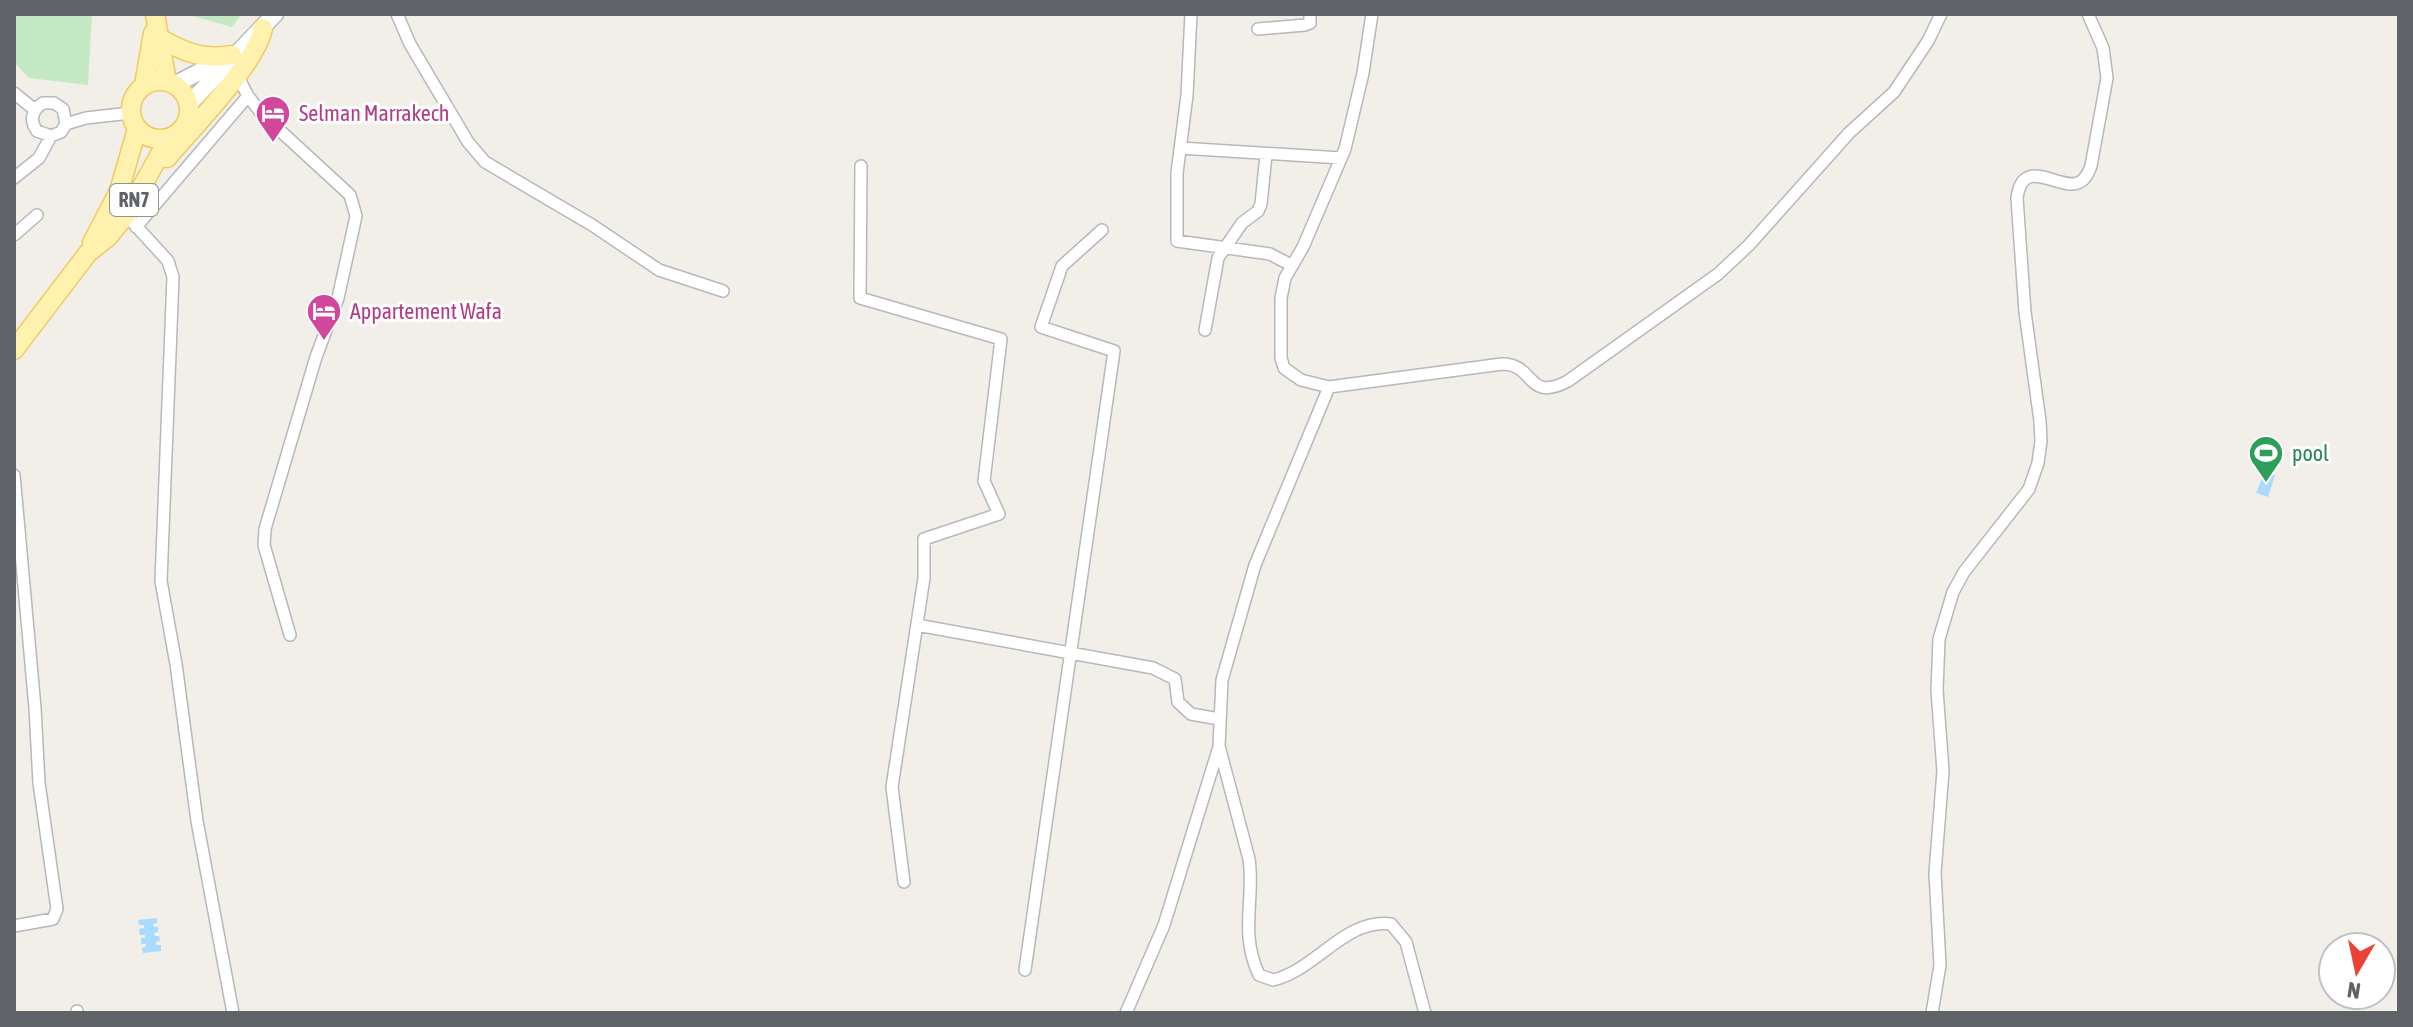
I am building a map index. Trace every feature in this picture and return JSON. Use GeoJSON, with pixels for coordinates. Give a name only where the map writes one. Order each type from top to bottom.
{"type":"FeatureCollection","features":[{"type":"Feature","properties":{"kind":"main road"},"geometry":{"type":"LineString","coordinates":[[144,85],[159,81],[170,83],[181,90],[189,104],[269,21]]}},
{"type":"Feature","properties":{"kind":"main road"},"geometry":{"type":"LineString","coordinates":[[140,190],[237,75],[261,40],[269,21]]}},
{"type":"Feature","properties":{"kind":"main road"},"geometry":{"type":"LineString","coordinates":[[156,24],[193,55],[209,58],[238,52]]}},
{"type":"Feature","properties":{"kind":"main road"},"geometry":{"type":"LineString","coordinates":[[156,24],[170,83]]}},
{"type":"Feature","properties":{"kind":"main road","name":"RN7"},"geometry":{"type":"LineString","coordinates":[[14,350],[88,253],[119,191],[133,121],[133,97],[144,85],[156,24]]}},
{"type":"Feature","properties":{"kind":"main road"},"geometry":{"type":"LineString","coordinates":[[170,83],[238,52]]}},
{"type":"Feature","properties":{"kind":"main road","name":"RN7"},"geometry":{"type":"LineString","coordinates":[[88,253],[131,221],[140,190],[169,138],[184,128],[188,120],[189,104]]}},
{"type":"Feature","properties":{"kind":"main road"},"geometry":{"type":"LineString","coordinates":[[133,121],[151,139],[169,138]]}},
{"type":"Feature","properties":{"kind":"street"},"geometry":{"type":"LineString","coordinates":[[397,14],[410,44],[468,142],[485,162],[592,225],[659,270],[723,291]]}},
{"type":"Feature","properties":{"kind":"street"},"geometry":{"type":"LineString","coordinates":[[1191,14],[1187,95],[1180,148],[1177,241],[1270,254],[1291,265]]}},
{"type":"Feature","properties":{"kind":"street"},"geometry":{"type":"LineString","coordinates":[[1258,29],[1305,25],[1310,23],[1310,14]]}},
{"type":"Feature","properties":{"kind":"street"},"geometry":{"type":"LineString","coordinates":[[1372,14],[1354,118],[1341,158],[1303,247],[1285,278],[1281,298],[1281,358],[1284,368],[1301,380],[1329,387],[1502,364],[1517,366],[1539,388],[1557,387],[1568,381],[1709,281],[1749,245],[1849,133],[1894,92],[1928,41],[1941,14]]}},
{"type":"Feature","properties":{"kind":"street"},"geometry":{"type":"LineString","coordinates":[[1932,1013],[1940,965],[1935,873],[1943,771],[1937,690],[1939,639],[1953,592],[1964,572],[2029,489],[2038,463],[2040,421],[2027,334],[2018,188],[2026,179],[2038,176],[2077,184],[2085,179],[2091,166],[2107,78],[2103,48],[2088,14]]}},
{"type":"Feature","properties":{"kind":"street"},"geometry":{"type":"LineString","coordinates":[[237,75],[262,114],[350,195],[356,216],[338,298],[311,372],[265,529],[264,545],[290,635]]}},
{"type":"Feature","properties":{"kind":"street"},"geometry":{"type":"LineString","coordinates":[[14,93],[35,110]]}},
{"type":"Feature","properties":{"kind":"street"},"geometry":{"type":"LineString","coordinates":[[233,1013],[197,821],[161,581],[173,277],[168,261],[131,221],[248,96]]}},
{"type":"Feature","properties":{"kind":"street"},"geometry":{"type":"LineString","coordinates":[[49,102],[59,105],[66,119],[61,132],[51,136],[41,134],[34,127],[32,118],[35,110],[49,102]]}},
{"type":"Feature","properties":{"kind":"street"},"geometry":{"type":"LineString","coordinates":[[66,119],[133,121]]}},
{"type":"Feature","properties":{"kind":"street"},"geometry":{"type":"LineString","coordinates":[[14,178],[39,158],[51,136]]}},
{"type":"Feature","properties":{"kind":"street"},"geometry":{"type":"LineString","coordinates":[[1180,148],[1341,158]]}},
{"type":"Feature","properties":{"kind":"street"},"geometry":{"type":"LineString","coordinates":[[1205,330],[1218,258],[1242,223],[1258,211],[1266,155]]}},
{"type":"Feature","properties":{"kind":"street"},"geometry":{"type":"LineString","coordinates":[[861,166],[860,298],[1001,339],[984,481],[999,514],[924,539],[924,578],[892,787],[904,882]]}},
{"type":"Feature","properties":{"kind":"street"},"geometry":{"type":"LineString","coordinates":[[14,235],[37,215]]}},
{"type":"Feature","properties":{"kind":"street"},"geometry":{"type":"LineString","coordinates":[[1025,970],[1114,351],[1041,327],[1062,266],[1102,230]]}},
{"type":"Feature","properties":{"kind":"street"},"geometry":{"type":"LineString","coordinates":[[1329,387],[1255,565],[1227,657],[1219,701],[1219,746],[1249,859],[1251,877],[1247,927],[1259,975],[1273,980],[1282,978],[1355,931],[1369,925],[1391,924],[1406,942],[1425,1013]]}},
{"type":"Feature","properties":{"kind":"street"},"geometry":{"type":"LineString","coordinates":[[14,475],[39,783],[57,909],[53,919],[14,926]]}},
{"type":"Feature","properties":{"kind":"street"},"geometry":{"type":"LineString","coordinates":[[917,625],[1153,668],[1175,679],[1178,702],[1191,714],[1219,719]]}},
{"type":"Feature","properties":{"kind":"street"},"geometry":{"type":"LineString","coordinates":[[1126,1013],[1167,916],[1219,746]]}},
{"type":"Feature","properties":{"kind":"green space"},"geometry":{"type":"Polygon","coordinates":[[[14,14],[92,14],[88,85],[29,78],[14,62],[14,14]]]}},
{"type":"Feature","properties":{"kind":"green space"},"geometry":{"type":"Polygon","coordinates":[[[185,14],[242,14],[232,27],[185,14]]]}},
{"type":"Feature","properties":{"kind":"water","name":"pool"},"geometry":{"type":"Polygon","coordinates":[[[2265,471],[2275,475],[2268,497],[2256,493],[2265,471]]]}},
{"type":"Feature","properties":{"kind":"water"},"geometry":{"type":"Polygon","coordinates":[[[157,918],[157,923],[153,924],[158,927],[158,932],[154,933],[159,936],[160,941],[156,945],[161,945],[161,951],[143,953],[142,948],[146,944],[141,944],[141,938],[145,935],[140,935],[139,929],[144,925],[139,925],[138,920],[157,918]]]}},
{"type":"Feature","properties":{"kind":"place","name":"Selman Marrakech"},"geometry":{"type":"Point","coordinates":[273,144]}},
{"type":"Feature","properties":{"kind":"place","name":"Appartement Wafa"},"geometry":{"type":"Point","coordinates":[324,342]}},
{"type":"Feature","properties":{"kind":"place","name":"pool"},"geometry":{"type":"Point","coordinates":[2266,484]}}]}
